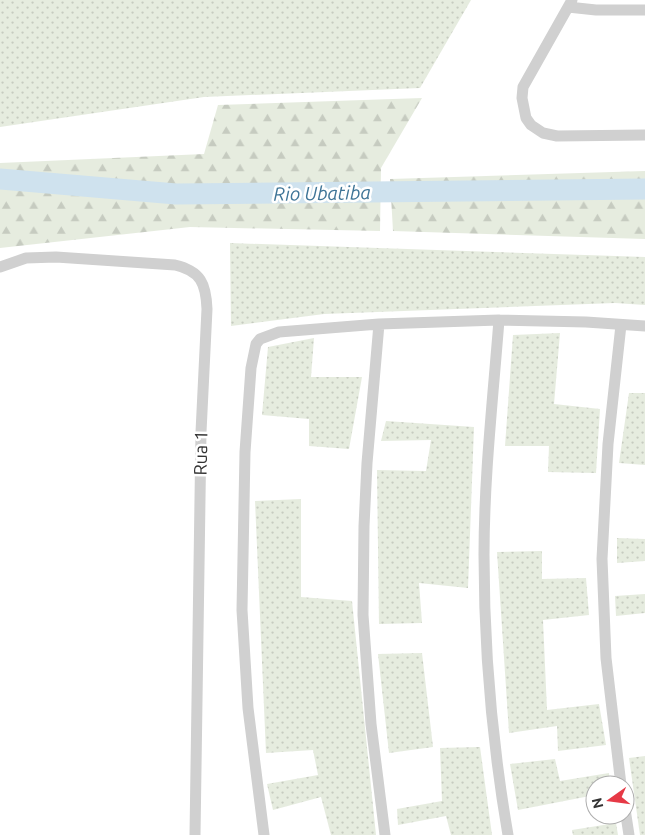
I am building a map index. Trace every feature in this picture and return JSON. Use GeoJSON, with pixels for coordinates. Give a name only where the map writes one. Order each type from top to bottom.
{"type":"FeatureCollection","features":[{"type":"Feature","properties":{"kind":"street"},"geometry":{"type":"LineString","coordinates":[[645,10],[596,10],[570,4],[523,87],[522,98],[523,106],[531,125],[550,135],[645,135]]}},
{"type":"Feature","properties":{"kind":"street","name":"Rua 1"},"geometry":{"type":"LineString","coordinates":[[0,267],[26,258],[56,257],[175,265],[189,268],[197,274],[205,290],[207,309],[201,432],[195,835]]}},
{"type":"Feature","properties":{"kind":"street"},"geometry":{"type":"LineString","coordinates":[[499,320],[488,459],[484,592],[488,690],[508,835]]}},
{"type":"Feature","properties":{"kind":"street"},"geometry":{"type":"LineString","coordinates":[[264,835],[248,708],[242,610],[245,452],[253,353],[256,344],[260,339],[279,332],[379,324],[499,320],[586,322],[645,326]]}},
{"type":"Feature","properties":{"kind":"street"},"geometry":{"type":"LineString","coordinates":[[379,324],[367,463],[363,615],[371,724],[385,835]]}},
{"type":"Feature","properties":{"kind":"street"},"geometry":{"type":"LineString","coordinates":[[620,775],[606,658],[602,559],[608,444],[621,325]]}},
{"type":"Feature","properties":{"kind":"green space"},"geometry":{"type":"Polygon","coordinates":[[[0,0],[471,0],[420,88],[204,97],[0,127],[0,0]]]}},
{"type":"Feature","properties":{"kind":"green space"},"geometry":{"type":"Polygon","coordinates":[[[422,98],[381,168],[380,231],[190,227],[0,248],[0,163],[204,154],[218,105],[422,98]]]}},
{"type":"Feature","properties":{"kind":"green space"},"geometry":{"type":"Polygon","coordinates":[[[645,171],[645,239],[393,231],[390,179],[645,171]]]}},
{"type":"Feature","properties":{"kind":"green space"},"geometry":{"type":"Polygon","coordinates":[[[230,243],[645,257],[645,305],[615,303],[324,314],[231,326],[230,243]]]}},
{"type":"Feature","properties":{"kind":"green space"},"geometry":{"type":"Polygon","coordinates":[[[560,333],[554,404],[600,409],[596,473],[548,472],[549,446],[505,446],[513,335],[560,333]]]}},
{"type":"Feature","properties":{"kind":"green space"},"geometry":{"type":"Polygon","coordinates":[[[314,338],[311,377],[362,377],[349,449],[309,446],[309,419],[262,415],[268,347],[314,338]]]}},
{"type":"Feature","properties":{"kind":"green space"},"geometry":{"type":"Polygon","coordinates":[[[629,393],[645,393],[645,465],[619,463],[629,393]]]}},
{"type":"Feature","properties":{"kind":"green space"},"geometry":{"type":"Polygon","coordinates":[[[386,421],[474,427],[468,588],[419,583],[422,623],[379,624],[377,470],[426,471],[431,440],[381,441],[386,421]]]}},
{"type":"Feature","properties":{"kind":"green space"},"geometry":{"type":"Polygon","coordinates":[[[301,499],[301,597],[352,601],[376,835],[331,835],[321,797],[273,810],[267,784],[318,775],[313,750],[266,753],[255,501],[301,499]]]}},
{"type":"Feature","properties":{"kind":"green space"},"geometry":{"type":"Polygon","coordinates":[[[617,538],[645,539],[645,561],[617,563],[617,538]]]}},
{"type":"Feature","properties":{"kind":"green space"},"geometry":{"type":"Polygon","coordinates":[[[542,551],[542,579],[586,578],[589,615],[543,620],[547,710],[599,704],[606,745],[558,751],[557,726],[509,733],[497,552],[542,551]]]}},
{"type":"Feature","properties":{"kind":"green space"},"geometry":{"type":"Polygon","coordinates":[[[645,594],[645,613],[616,616],[615,596],[645,594]]]}},
{"type":"Feature","properties":{"kind":"green space"},"geometry":{"type":"Polygon","coordinates":[[[422,653],[433,747],[389,753],[378,654],[422,653]]]}},
{"type":"Feature","properties":{"kind":"green space"},"geometry":{"type":"Polygon","coordinates":[[[480,747],[492,835],[451,835],[446,816],[398,825],[397,809],[442,801],[440,748],[480,747]]]}},
{"type":"Feature","properties":{"kind":"green space"},"geometry":{"type":"Polygon","coordinates":[[[645,756],[645,835],[640,835],[635,800],[635,775],[631,775],[629,758],[645,756]]]}},
{"type":"Feature","properties":{"kind":"green space"},"geometry":{"type":"Polygon","coordinates":[[[555,759],[560,781],[585,777],[585,797],[518,810],[510,764],[555,759]]]}},
{"type":"Feature","properties":{"kind":"green space"},"geometry":{"type":"Polygon","coordinates":[[[616,825],[618,835],[573,835],[572,830],[616,825]]]}},
{"type":"Feature","properties":{"kind":"waterway","name":"Rio Ubatiba"},"geometry":{"type":"LineString","coordinates":[[0,179],[176,194],[645,189]]}}]}
